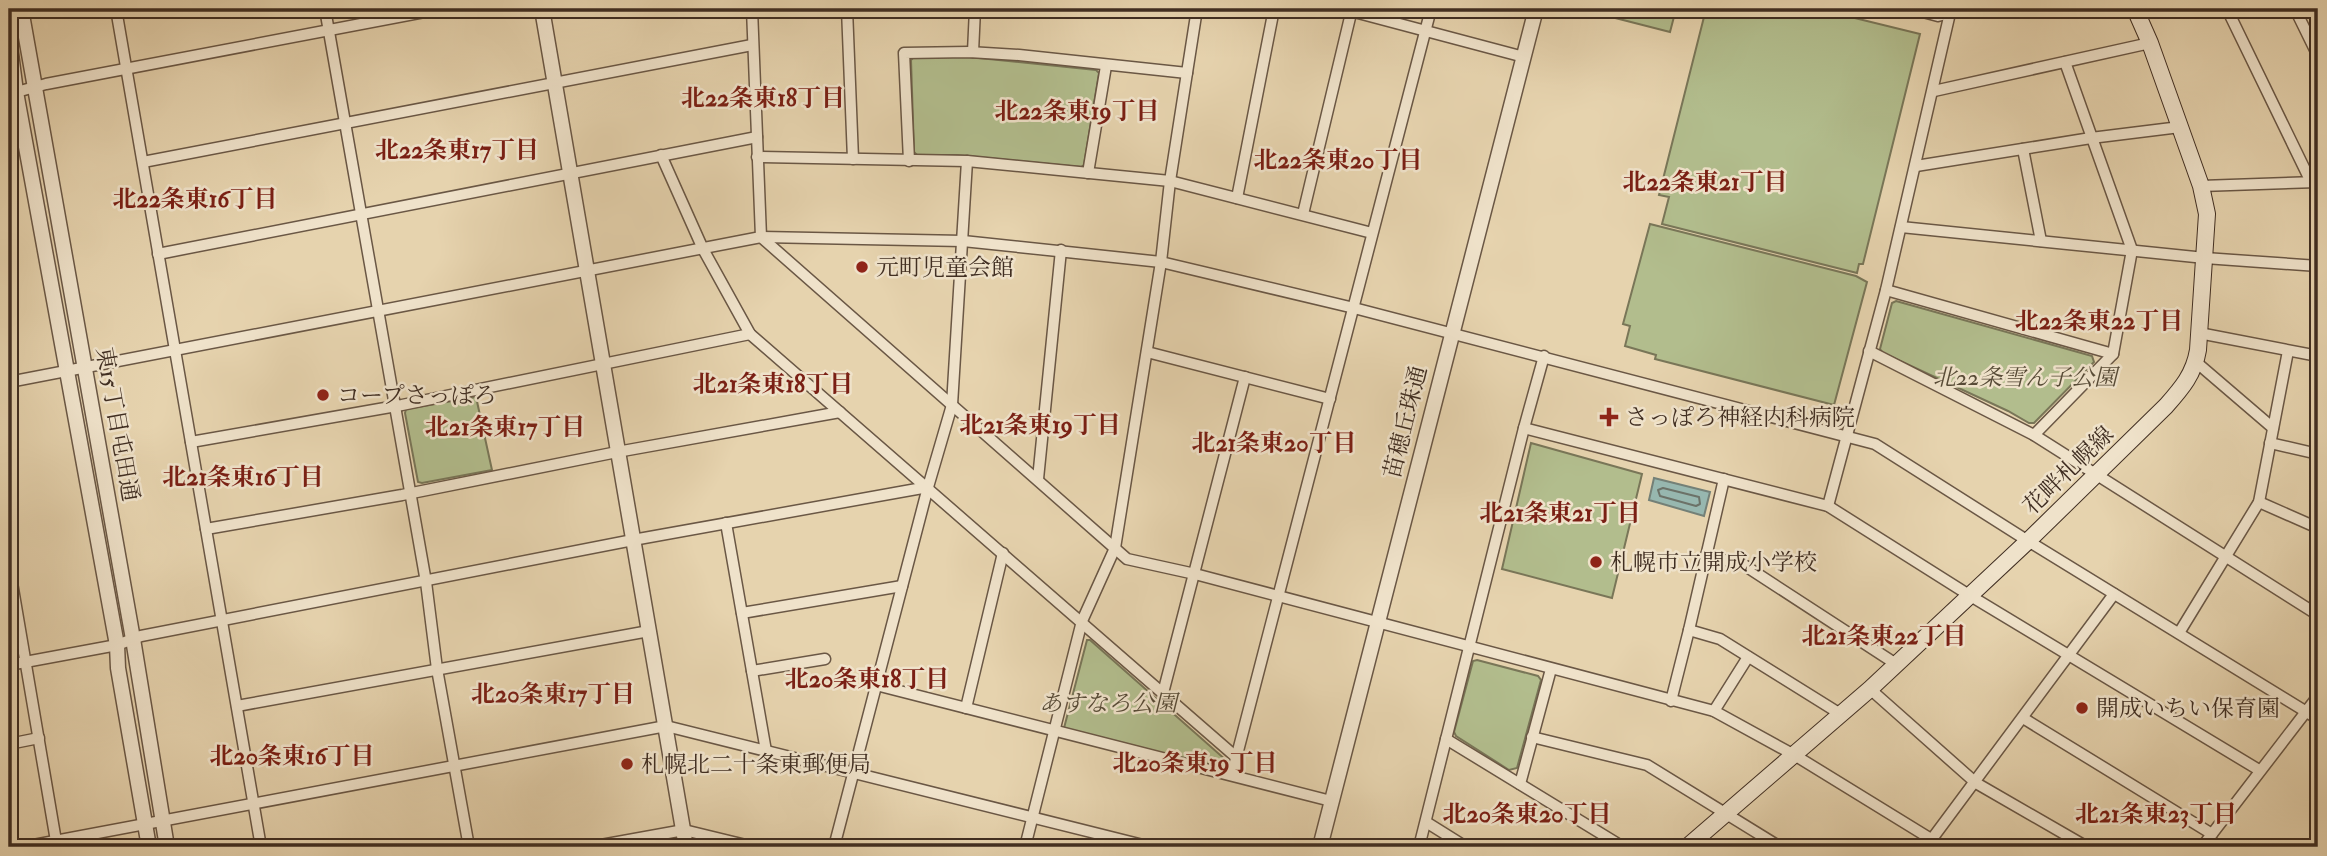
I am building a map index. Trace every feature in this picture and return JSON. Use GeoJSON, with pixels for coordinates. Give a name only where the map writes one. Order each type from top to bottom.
{"type":"FeatureCollection","features":[{"type":"Feature","properties":{"kind":"main road","name":"花畔札幌線"},"geometry":{"type":"LineString","coordinates":[[1688,847],[1870,689],[2028,541],[2166,406],[2187,382],[2196,362],[2207,214],[2201,186],[2135,9]]}},
{"type":"Feature","properties":{"kind":"street","name":"東15丁目屯田通"},"geometry":{"type":"LineString","coordinates":[[21,9],[133,639],[167,847]]}},
{"type":"Feature","properties":{"kind":"street"},"geometry":{"type":"LineString","coordinates":[[116,9],[261,847]]}},
{"type":"Feature","properties":{"kind":"street"},"geometry":{"type":"LineString","coordinates":[[325,9],[426,582],[437,669],[469,847]]}},
{"type":"Feature","properties":{"kind":"street"},"geometry":{"type":"LineString","coordinates":[[12,93],[126,68],[440,9]]}},
{"type":"Feature","properties":{"kind":"street"},"geometry":{"type":"LineString","coordinates":[[542,9],[687,847]]}},
{"type":"Feature","properties":{"kind":"street"},"geometry":{"type":"LineString","coordinates":[[752,9],[761,237],[1127,559],[1195,574],[1714,711],[1796,755],[1929,844],[1944,847]]}},
{"type":"Feature","properties":{"kind":"street"},"geometry":{"type":"LineString","coordinates":[[847,9],[853,159]]}},
{"type":"Feature","properties":{"kind":"street"},"geometry":{"type":"LineString","coordinates":[[974,52],[975,9]]}},
{"type":"Feature","properties":{"kind":"street"},"geometry":{"type":"LineString","coordinates":[[1025,847],[1056,733],[1082,621],[1115,548],[1161,262],[1170,181],[1197,9]]}},
{"type":"Feature","properties":{"kind":"street"},"geometry":{"type":"LineString","coordinates":[[1237,198],[1274,9]]}},
{"type":"Feature","properties":{"kind":"street"},"geometry":{"type":"LineString","coordinates":[[1303,214],[1349,9],[1524,57]]}},
{"type":"Feature","properties":{"kind":"street"},"geometry":{"type":"LineString","coordinates":[[1231,774],[1431,9]]}},
{"type":"Feature","properties":{"kind":"street","name":"苗穂丘珠通"},"geometry":{"type":"LineString","coordinates":[[1320,847],[1536,9]]}},
{"type":"Feature","properties":{"kind":"street"},"geometry":{"type":"LineString","coordinates":[[1915,9],[1938,16],[1966,9]]}},
{"type":"Feature","properties":{"kind":"street"},"geometry":{"type":"LineString","coordinates":[[2201,186],[2315,182],[2227,9]]}},
{"type":"Feature","properties":{"kind":"street"},"geometry":{"type":"LineString","coordinates":[[2295,9],[2318,56]]}},
{"type":"Feature","properties":{"kind":"street"},"geometry":{"type":"LineString","coordinates":[[1828,506],[1916,166],[1950,13]]}},
{"type":"Feature","properties":{"kind":"street","name":"東15丁目屯田通"},"geometry":{"type":"LineString","coordinates":[[9,38],[12,93],[117,645],[120,681],[149,847]]}},
{"type":"Feature","properties":{"kind":"street"},"geometry":{"type":"LineString","coordinates":[[1934,91],[2150,44]]}},
{"type":"Feature","properties":{"kind":"street"},"geometry":{"type":"LineString","coordinates":[[143,162],[752,45]]}},
{"type":"Feature","properties":{"kind":"street"},"geometry":{"type":"LineString","coordinates":[[909,161],[904,53],[974,52],[1019,55],[1187,74]]}},
{"type":"Feature","properties":{"kind":"street"},"geometry":{"type":"LineString","coordinates":[[2034,435],[2113,354],[2132,250],[2065,62]]}},
{"type":"Feature","properties":{"kind":"street"},"geometry":{"type":"LineString","coordinates":[[1088,173],[1106,66]]}},
{"type":"Feature","properties":{"kind":"street"},"geometry":{"type":"LineString","coordinates":[[1916,166],[2091,138],[2180,127]]}},
{"type":"Feature","properties":{"kind":"street"},"geometry":{"type":"LineString","coordinates":[[158,254],[757,137]]}},
{"type":"Feature","properties":{"kind":"street"},"geometry":{"type":"LineString","coordinates":[[2023,149],[2041,241]]}},
{"type":"Feature","properties":{"kind":"street"},"geometry":{"type":"LineString","coordinates":[[661,155],[703,248],[750,334],[928,486],[1236,757]]}},
{"type":"Feature","properties":{"kind":"street"},"geometry":{"type":"LineString","coordinates":[[757,157],[967,161],[1170,181],[1372,233]]}},
{"type":"Feature","properties":{"kind":"street"},"geometry":{"type":"LineString","coordinates":[[834,847],[928,486],[952,405],[967,161]]}},
{"type":"Feature","properties":{"kind":"street"},"geometry":{"type":"LineString","coordinates":[[1901,226],[2205,258],[2318,266]]}},
{"type":"Feature","properties":{"kind":"street"},"geometry":{"type":"LineString","coordinates":[[9,382],[761,237],[963,241],[1161,262],[1544,356],[1875,444],[2318,719]]}},
{"type":"Feature","properties":{"kind":"street"},"geometry":{"type":"LineString","coordinates":[[1038,480],[1061,250]]}},
{"type":"Feature","properties":{"kind":"street"},"geometry":{"type":"LineString","coordinates":[[1885,290],[2113,354]]}},
{"type":"Feature","properties":{"kind":"street"},"geometry":{"type":"LineString","coordinates":[[2199,333],[2318,356]]}},
{"type":"Feature","properties":{"kind":"street"},"geometry":{"type":"LineString","coordinates":[[191,442],[395,406],[750,334]]}},
{"type":"Feature","properties":{"kind":"street"},"geometry":{"type":"LineString","coordinates":[[1869,351],[2034,435],[2318,615]]}},
{"type":"Feature","properties":{"kind":"street"},"geometry":{"type":"LineString","coordinates":[[2179,633],[2259,502],[2288,351]]}},
{"type":"Feature","properties":{"kind":"street"},"geometry":{"type":"LineString","coordinates":[[1147,352],[1330,399]]}},
{"type":"Feature","properties":{"kind":"street"},"geometry":{"type":"LineString","coordinates":[[1419,847],[1544,356]]}},
{"type":"Feature","properties":{"kind":"street"},"geometry":{"type":"LineString","coordinates":[[2196,362],[2273,428]]}},
{"type":"Feature","properties":{"kind":"street"},"geometry":{"type":"LineString","coordinates":[[1163,693],[1245,377]]}},
{"type":"Feature","properties":{"kind":"street"},"geometry":{"type":"LineString","coordinates":[[206,529],[840,412]]}},
{"type":"Feature","properties":{"kind":"street"},"geometry":{"type":"LineString","coordinates":[[1524,428],[1828,506],[2068,656],[2259,770]]}},
{"type":"Feature","properties":{"kind":"street"},"geometry":{"type":"LineString","coordinates":[[2270,443],[2318,454]]}},
{"type":"Feature","properties":{"kind":"street"},"geometry":{"type":"LineString","coordinates":[[1671,701],[1724,479]]}},
{"type":"Feature","properties":{"kind":"street"},"geometry":{"type":"LineString","coordinates":[[9,665],[633,540],[928,486]]}},
{"type":"Feature","properties":{"kind":"street"},"geometry":{"type":"LineString","coordinates":[[2259,502],[2318,528]]}},
{"type":"Feature","properties":{"kind":"street"},"geometry":{"type":"LineString","coordinates":[[726,523],[766,751]]}},
{"type":"Feature","properties":{"kind":"street"},"geometry":{"type":"LineString","coordinates":[[966,708],[1003,553]]}},
{"type":"Feature","properties":{"kind":"street"},"geometry":{"type":"LineString","coordinates":[[1706,555],[1744,565],[1896,664]]}},
{"type":"Feature","properties":{"kind":"street"},"geometry":{"type":"LineString","coordinates":[[9,566],[56,841]]}},
{"type":"Feature","properties":{"kind":"street"},"geometry":{"type":"LineString","coordinates":[[741,613],[902,586]]}},
{"type":"Feature","properties":{"kind":"street"},"geometry":{"type":"LineString","coordinates":[[1929,844],[2115,594]]}},
{"type":"Feature","properties":{"kind":"street"},"geometry":{"type":"LineString","coordinates":[[1689,630],[1720,639],[1842,715]]}},
{"type":"Feature","properties":{"kind":"street"},"geometry":{"type":"LineString","coordinates":[[237,706],[649,631]]}},
{"type":"Feature","properties":{"kind":"street"},"geometry":{"type":"LineString","coordinates":[[1714,711],[1748,657]]}},
{"type":"Feature","properties":{"kind":"street"},"geometry":{"type":"LineString","coordinates":[[752,671],[825,659]]}},
{"type":"Feature","properties":{"kind":"street"},"geometry":{"type":"LineString","coordinates":[[1520,784],[1551,669]]}},
{"type":"Feature","properties":{"kind":"street"},"geometry":{"type":"LineString","coordinates":[[876,685],[1331,801]]}},
{"type":"Feature","properties":{"kind":"street"},"geometry":{"type":"LineString","coordinates":[[1870,689],[1976,783],[2087,847]]}},
{"type":"Feature","properties":{"kind":"street"},"geometry":{"type":"LineString","coordinates":[[2203,847],[2259,770],[2318,696]]}},
{"type":"Feature","properties":{"kind":"street"},"geometry":{"type":"LineString","coordinates":[[2024,718],[2212,834]]}},
{"type":"Feature","properties":{"kind":"street"},"geometry":{"type":"LineString","coordinates":[[23,847],[666,726],[1151,847]]}},
{"type":"Feature","properties":{"kind":"street"},"geometry":{"type":"LineString","coordinates":[[1532,737],[1647,765],[1780,847]]}},
{"type":"Feature","properties":{"kind":"street"},"geometry":{"type":"LineString","coordinates":[[9,744],[39,738]]}},
{"type":"Feature","properties":{"kind":"street"},"geometry":{"type":"LineString","coordinates":[[1446,739],[1623,847]]}},
{"type":"Feature","properties":{"kind":"street"},"geometry":{"type":"LineString","coordinates":[[1426,822],[1466,847]]}},
{"type":"Feature","properties":{"kind":"street"},"geometry":{"type":"LineString","coordinates":[[590,847],[684,830],[754,847]]}},
{"type":"Feature","properties":{"kind":"green space"},"geometry":{"type":"Polygon","coordinates":[[[1580,9],[1676,9],[1670,32],[1580,9]]]}},
{"type":"Feature","properties":{"kind":"green space"},"geometry":{"type":"Polygon","coordinates":[[[1706,9],[1818,9],[1920,34],[1863,264],[1859,264],[1857,273],[1662,224],[1669,197],[1659,195],[1706,9]]]}},
{"type":"Feature","properties":{"kind":"green space"},"geometry":{"type":"Polygon","coordinates":[[[914,57],[969,57],[1096,70],[1099,73],[1084,165],[1081,167],[957,155],[917,155],[914,152],[911,60],[914,57]]]}},
{"type":"Feature","properties":{"kind":"green space"},"geometry":{"type":"Polygon","coordinates":[[[1650,224],[1856,276],[1867,282],[1834,405],[1655,359],[1656,355],[1625,346],[1630,326],[1623,324],[1650,224]]]}},
{"type":"Feature","properties":{"kind":"green space","name":"北22条雪ん子公園"},"geometry":{"type":"Polygon","coordinates":[[[1896,301],[2092,356],[2094,362],[2034,423],[2029,423],[1883,353],[1880,349],[1892,303],[1896,301]]]}},
{"type":"Feature","properties":{"kind":"green space"},"geometry":{"type":"Polygon","coordinates":[[[476,397],[492,470],[418,482],[406,409],[476,397]]]}},
{"type":"Feature","properties":{"kind":"green space"},"geometry":{"type":"Polygon","coordinates":[[[1531,443],[1642,474],[1612,598],[1502,569],[1531,443]]]}},
{"type":"Feature","properties":{"kind":"green space","name":"あすなろ公園"},"geometry":{"type":"Polygon","coordinates":[[[1087,640],[1227,761],[1225,769],[1064,728],[1087,640]]]}},
{"type":"Feature","properties":{"kind":"green space"},"geometry":{"type":"Polygon","coordinates":[[[1473,661],[1538,676],[1541,680],[1517,768],[1509,770],[1456,736],[1454,732],[1473,661]]]}},
{"type":"Feature","properties":{"kind":"water"},"geometry":{"type":"Polygon","coordinates":[[[1654,478],[1710,492],[1704,516],[1649,500],[1654,478]]]}},
{"type":"Feature","properties":{"kind":"place","name":"元町児童会館"},"geometry":{"type":"Point","coordinates":[862,267]}},
{"type":"Feature","properties":{"kind":"place","name":"コープさっぽろ"},"geometry":{"type":"Point","coordinates":[323,395]}},
{"type":"Feature","properties":{"kind":"place","name":"さっぽろ神経内科病院"},"geometry":{"type":"Point","coordinates":[1609,417]}},
{"type":"Feature","properties":{"kind":"place","name":"札幌市立開成小学校"},"geometry":{"type":"Point","coordinates":[1596,562]}},
{"type":"Feature","properties":{"kind":"place","name":"開成いちい保育園"},"geometry":{"type":"Point","coordinates":[2082,708]}},
{"type":"Feature","properties":{"kind":"place","name":"札幌北二十条東郵便局"},"geometry":{"type":"Point","coordinates":[627,764]}},
{"type":"Feature","properties":{"kind":"district","name":"北22条東18丁目"},"geometry":{"type":"Point","coordinates":[763,98]}},
{"type":"Feature","properties":{"kind":"district","name":"北22条東19丁目"},"geometry":{"type":"Point","coordinates":[1077,111]}},
{"type":"Feature","properties":{"kind":"district","name":"北22条東17丁目"},"geometry":{"type":"Point","coordinates":[457,150]}},
{"type":"Feature","properties":{"kind":"district","name":"北22条東20丁目"},"geometry":{"type":"Point","coordinates":[1338,160]}},
{"type":"Feature","properties":{"kind":"district","name":"北22条東21丁目"},"geometry":{"type":"Point","coordinates":[1705,182]}},
{"type":"Feature","properties":{"kind":"district","name":"北22条東16丁目"},"geometry":{"type":"Point","coordinates":[195,199]}},
{"type":"Feature","properties":{"kind":"district","name":"北22条東22丁目"},"geometry":{"type":"Point","coordinates":[2099,321]}},
{"type":"Feature","properties":{"kind":"district","name":"北21条東18丁目"},"geometry":{"type":"Point","coordinates":[773,384]}},
{"type":"Feature","properties":{"kind":"district","name":"北21条東19丁目"},"geometry":{"type":"Point","coordinates":[1040,425]}},
{"type":"Feature","properties":{"kind":"district","name":"北21条東17丁目"},"geometry":{"type":"Point","coordinates":[505,427]}},
{"type":"Feature","properties":{"kind":"district","name":"北21条東20丁目"},"geometry":{"type":"Point","coordinates":[1274,443]}},
{"type":"Feature","properties":{"kind":"district","name":"北21条東16丁目"},"geometry":{"type":"Point","coordinates":[243,477]}},
{"type":"Feature","properties":{"kind":"district","name":"北21条東21丁目"},"geometry":{"type":"Point","coordinates":[1560,513]}},
{"type":"Feature","properties":{"kind":"district","name":"北21条東22丁目"},"geometry":{"type":"Point","coordinates":[1884,636]}},
{"type":"Feature","properties":{"kind":"district","name":"北20条東18丁目"},"geometry":{"type":"Point","coordinates":[867,679]}},
{"type":"Feature","properties":{"kind":"district","name":"北20条東17丁目"},"geometry":{"type":"Point","coordinates":[553,694]}},
{"type":"Feature","properties":{"kind":"district","name":"北20条東16丁目"},"geometry":{"type":"Point","coordinates":[292,756]}},
{"type":"Feature","properties":{"kind":"district","name":"北20条東19丁目"},"geometry":{"type":"Point","coordinates":[1195,763]}},
{"type":"Feature","properties":{"kind":"district","name":"北20条東20丁目"},"geometry":{"type":"Point","coordinates":[1527,814]}},
{"type":"Feature","properties":{"kind":"district","name":"北21条東23丁目"},"geometry":{"type":"Point","coordinates":[2156,814]}}]}
